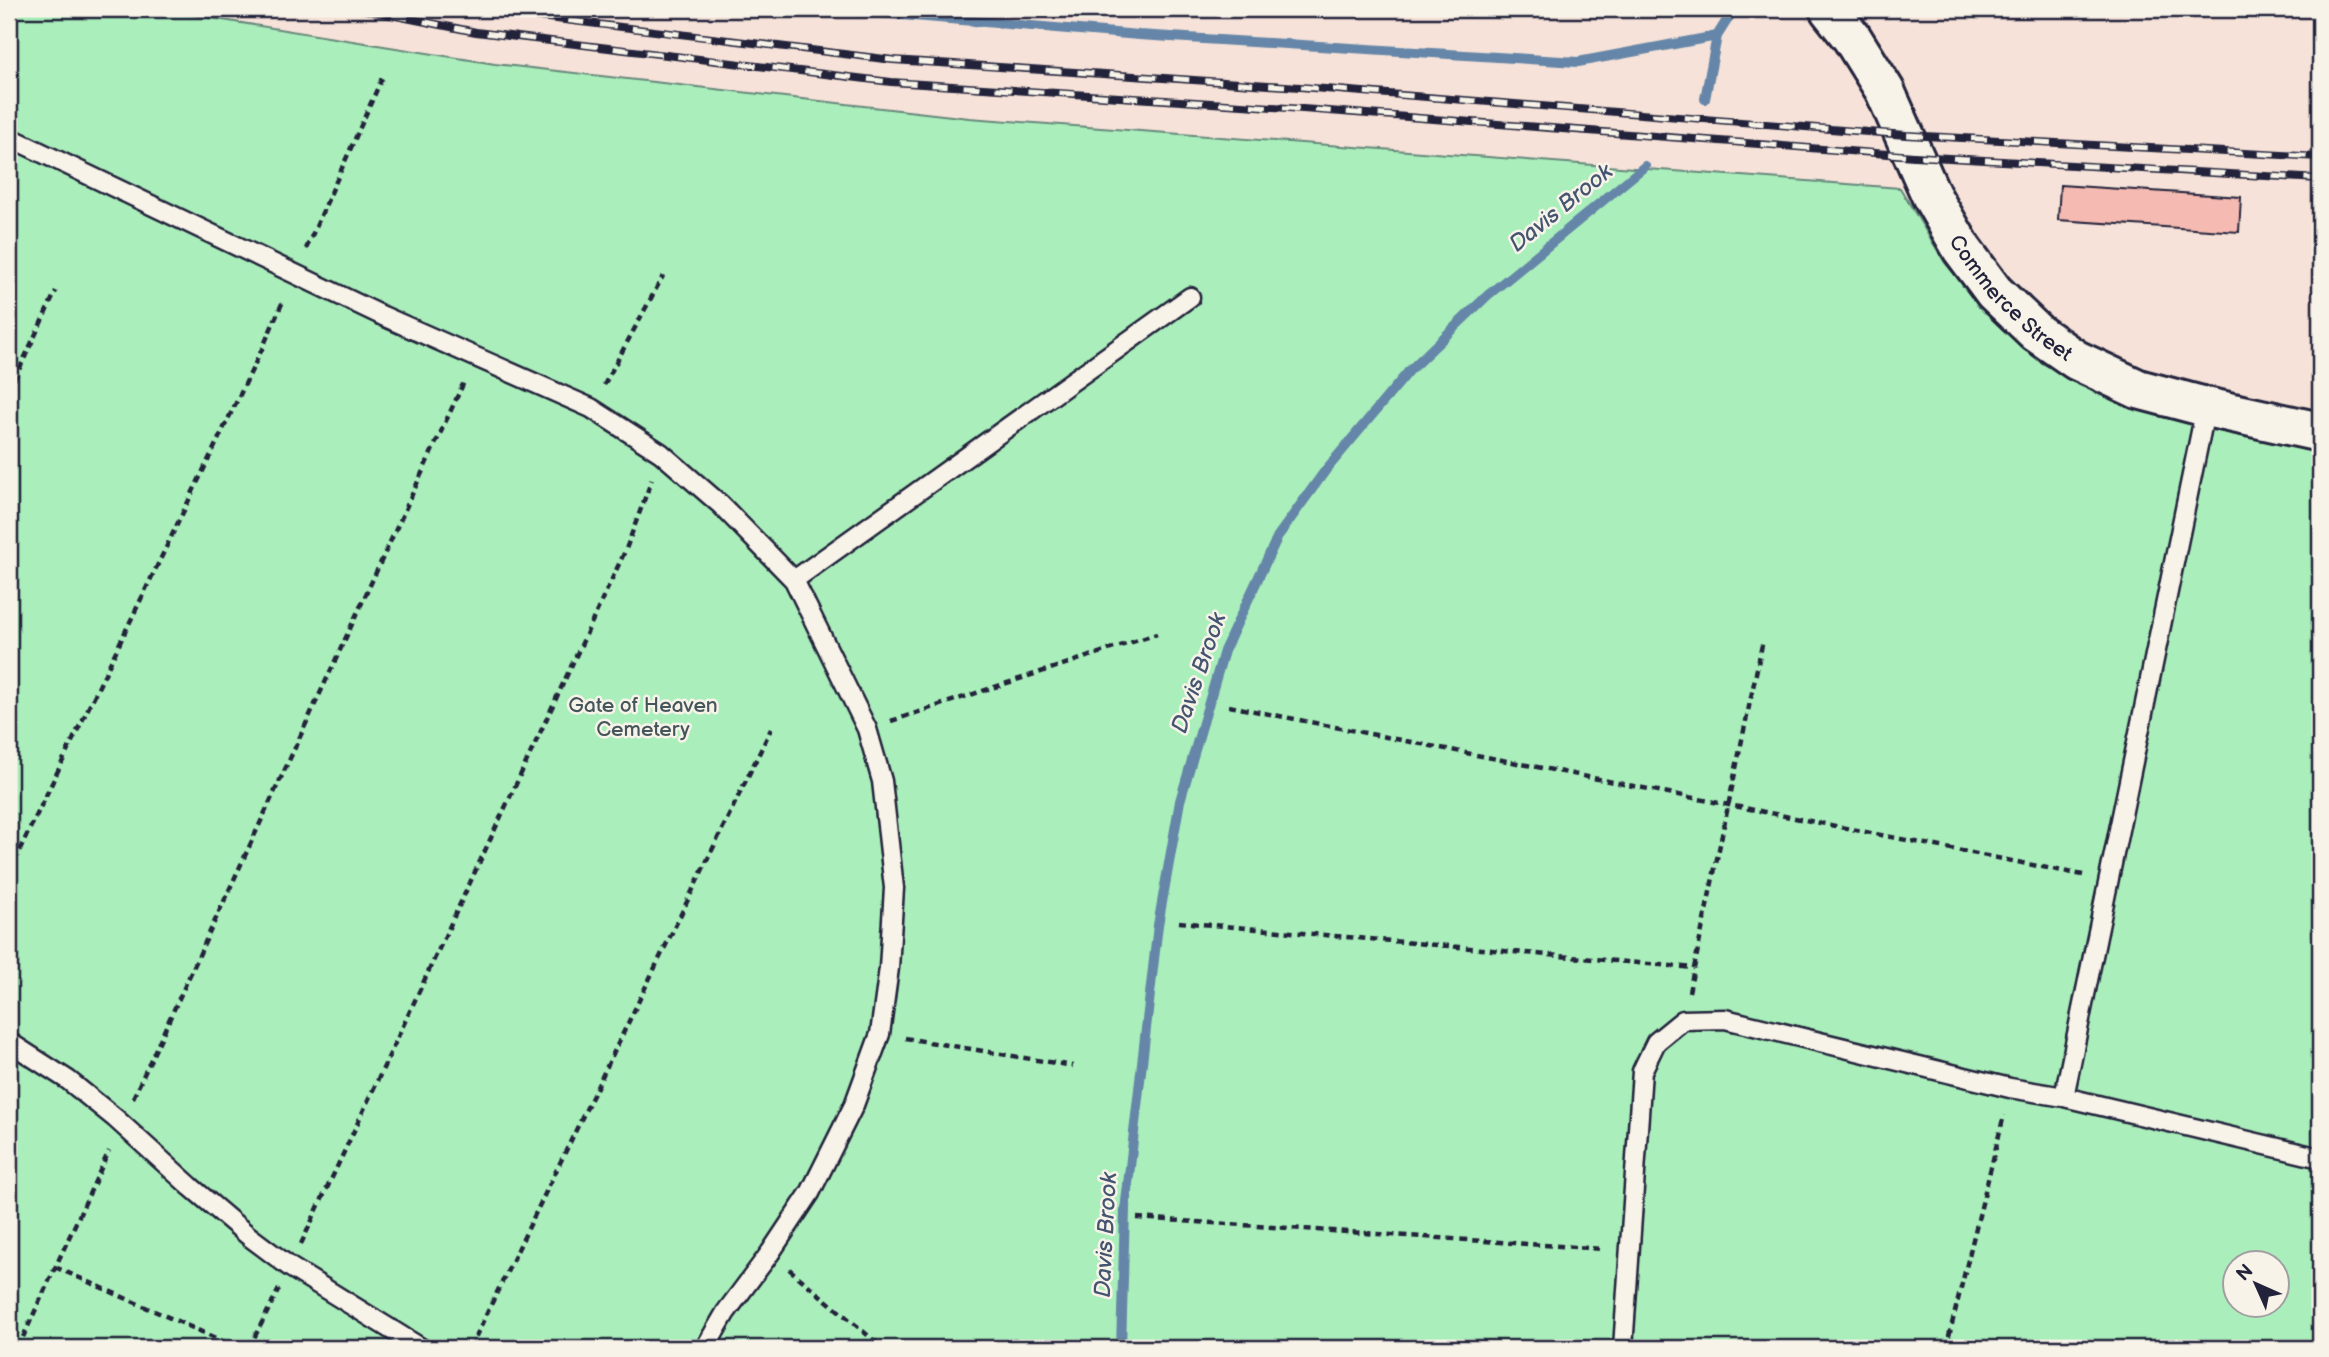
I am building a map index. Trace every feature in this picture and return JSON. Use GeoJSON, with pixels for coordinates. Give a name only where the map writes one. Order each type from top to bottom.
{"type":"FeatureCollection","features":[{"type":"Feature","properties":{"kind":"street","name":"Commerce Street"},"geometry":{"type":"LineString","coordinates":[[1829,9],[1852,38],[1885,90],[1926,186],[1945,222],[1976,270],[2013,312],[2076,360],[2138,389],[2206,408],[2320,432]]}},
{"type":"Feature","properties":{"kind":"lane"},"geometry":{"type":"LineString","coordinates":[[9,137],[383,316],[592,408],[661,453],[721,505],[794,580],[867,729],[882,781],[894,888],[889,968],[880,1034],[854,1105],[810,1193],[726,1312],[705,1348]]}},
{"type":"Feature","properties":{"kind":"lane"},"geometry":{"type":"LineString","coordinates":[[794,580],[1190,297]]}},
{"type":"Feature","properties":{"kind":"lane"},"geometry":{"type":"LineString","coordinates":[[2064,1097],[2206,408]]}},
{"type":"Feature","properties":{"kind":"lane"},"geometry":{"type":"LineString","coordinates":[[1623,1348],[1642,1071],[1656,1042],[1683,1020],[1725,1019],[2010,1088],[2064,1097],[2320,1158]]}},
{"type":"Feature","properties":{"kind":"lane"},"geometry":{"type":"LineString","coordinates":[[9,1042],[68,1080],[250,1237],[290,1266],[421,1348]]}},
{"type":"Feature","properties":{"kind":"path"},"geometry":{"type":"LineString","coordinates":[[9,872],[263,347],[382,78]]}},
{"type":"Feature","properties":{"kind":"path"},"geometry":{"type":"LineString","coordinates":[[592,408],[663,276]]}},
{"type":"Feature","properties":{"kind":"path"},"geometry":{"type":"LineString","coordinates":[[9,391],[56,291]]}},
{"type":"Feature","properties":{"kind":"path"},"geometry":{"type":"LineString","coordinates":[[18,1348],[475,355]]}},
{"type":"Feature","properties":{"kind":"path"},"geometry":{"type":"LineString","coordinates":[[249,1348],[626,549],[661,453]]}},
{"type":"Feature","properties":{"kind":"path"},"geometry":{"type":"LineString","coordinates":[[867,729],[1157,634]]}},
{"type":"Feature","properties":{"kind":"path"},"geometry":{"type":"LineString","coordinates":[[1683,1020],[1763,640]]}},
{"type":"Feature","properties":{"kind":"path"},"geometry":{"type":"LineString","coordinates":[[1229,706],[2108,880]]}},
{"type":"Feature","properties":{"kind":"path"},"geometry":{"type":"LineString","coordinates":[[470,1348],[771,729]]}},
{"type":"Feature","properties":{"kind":"path"},"geometry":{"type":"LineString","coordinates":[[1179,922],[1694,968]]}},
{"type":"Feature","properties":{"kind":"path"},"geometry":{"type":"LineString","coordinates":[[880,1034],[1073,1066]]}},
{"type":"Feature","properties":{"kind":"path"},"geometry":{"type":"LineString","coordinates":[[1946,1348],[2010,1088]]}},
{"type":"Feature","properties":{"kind":"path"},"geometry":{"type":"LineString","coordinates":[[1137,1218],[1629,1250]]}},
{"type":"Feature","properties":{"kind":"path"},"geometry":{"type":"LineString","coordinates":[[770,1253],[883,1348]]}},
{"type":"Feature","properties":{"kind":"path"},"geometry":{"type":"LineString","coordinates":[[55,1267],[238,1348]]}},
{"type":"Feature","properties":{"kind":"path"},"geometry":{"type":"LineString","coordinates":[[2314,1348],[2320,1322]]}},
{"type":"Feature","properties":{"kind":"green space","name":"Gate of Heaven Cemetery"},"geometry":{"type":"Polygon","coordinates":[[[9,9],[155,9],[495,64],[969,118],[1900,188],[1945,263],[1985,310],[2040,362],[2106,397],[2163,416],[2320,450],[2320,1348],[9,1348],[9,9]]]}},
{"type":"Feature","properties":{"kind":"building"},"geometry":{"type":"Polygon","coordinates":[[[2060,185],[2241,197],[2239,232],[2058,220],[2060,185]]]}},
{"type":"Feature","properties":{"kind":"waterway"},"geometry":{"type":"LineString","coordinates":[[831,9],[1139,35],[1578,62],[1717,36]]}},
{"type":"Feature","properties":{"kind":"waterway","name":"Davis Brook"},"geometry":{"type":"LineString","coordinates":[[1705,99],[1717,36],[1734,9]]}},
{"type":"Feature","properties":{"kind":"waterway","name":"Davis Brook"},"geometry":{"type":"LineString","coordinates":[[1121,1348],[1125,1210],[1158,925],[1180,801],[1224,651],[1278,536],[1325,471],[1409,371],[1488,295],[1645,166]]}},
{"type":"Feature","properties":{"kind":"railway"},"geometry":{"type":"LineString","coordinates":[[361,9],[476,32],[891,82],[1303,109],[1914,156],[2320,179]]}},
{"type":"Feature","properties":{"kind":"railway"},"geometry":{"type":"LineString","coordinates":[[473,9],[893,60],[1300,87],[1906,135],[2320,157]]}}]}
